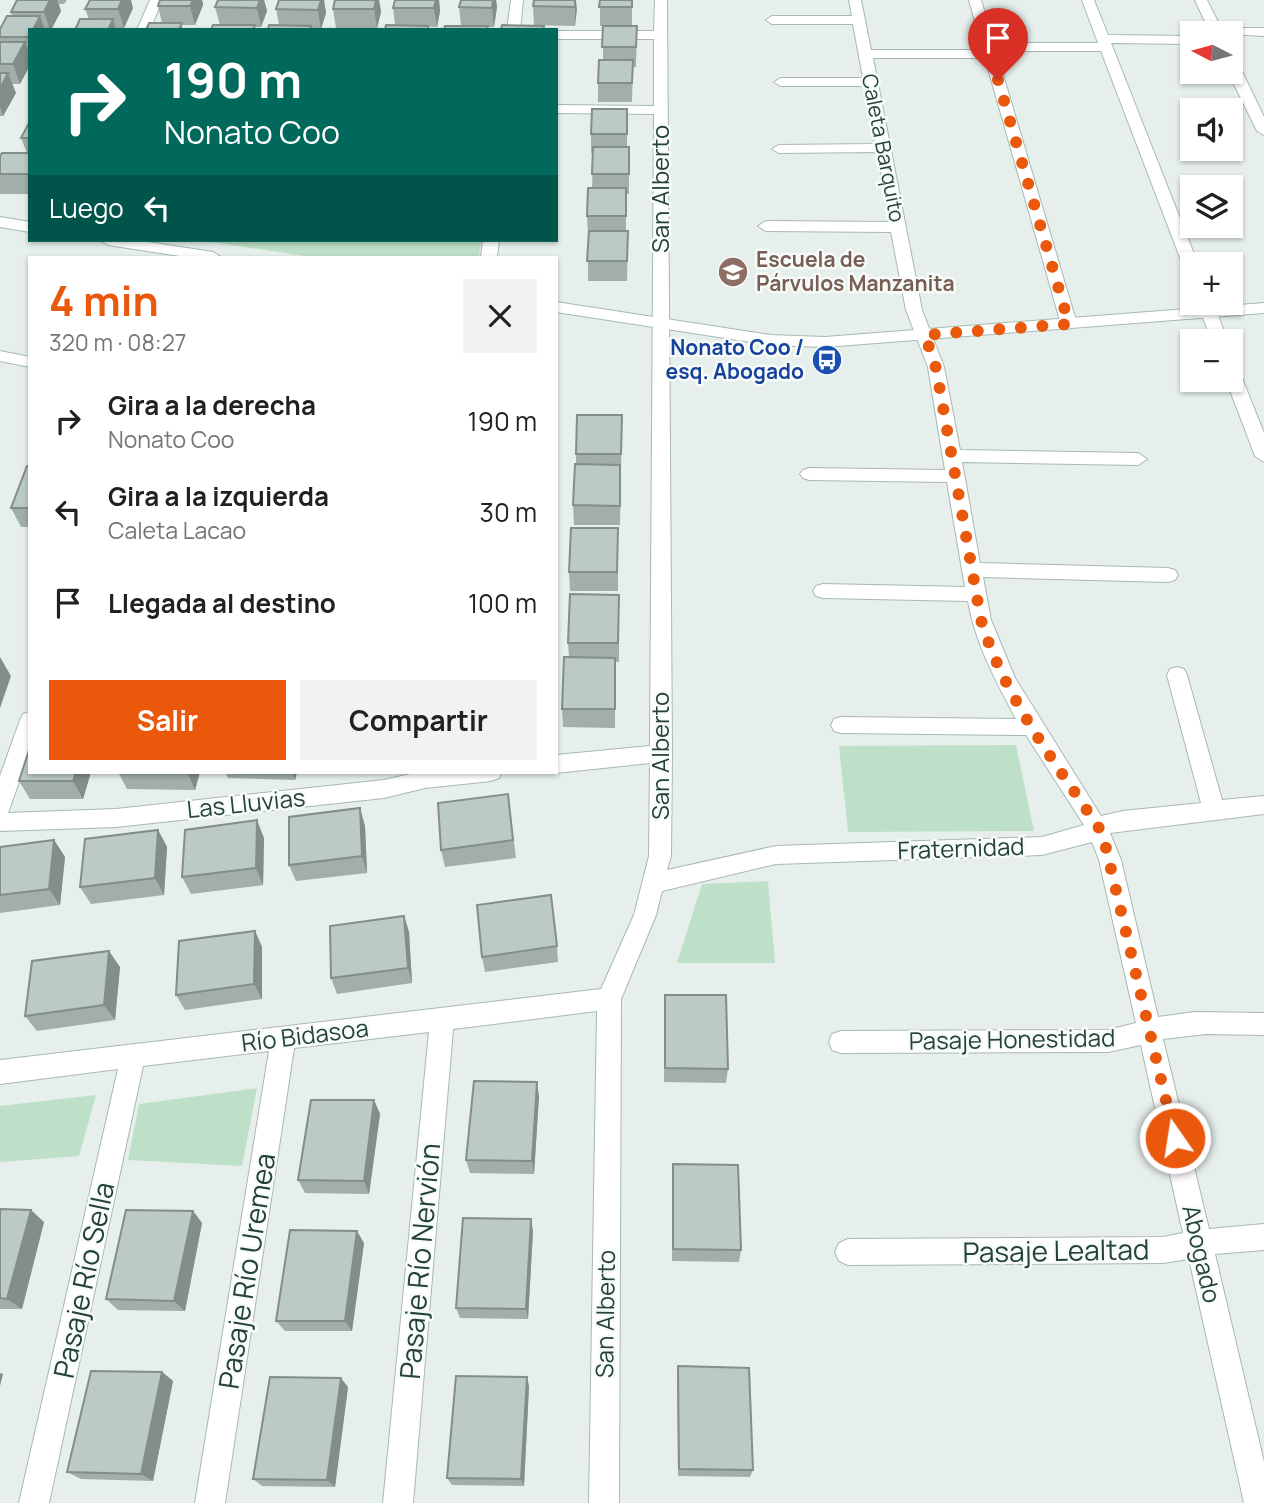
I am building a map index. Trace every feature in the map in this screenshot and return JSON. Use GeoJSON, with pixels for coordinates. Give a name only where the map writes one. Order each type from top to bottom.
{"type":"FeatureCollection","features":[{"type":"Feature","properties":{"kind":"street"},"geometry":{"type":"LineString","coordinates":[[144,28],[156,0]]}},
{"type":"Feature","properties":{"kind":"street"},"geometry":{"type":"LineString","coordinates":[[513,28],[517,0]]}},
{"type":"Feature","properties":{"kind":"street","name":"San Alberto"},"geometry":{"type":"LineString","coordinates":[[604,1503],[609,999],[655,883],[660,856],[661,0]]}},
{"type":"Feature","properties":{"kind":"street","name":"Caleta Barquito"},"geometry":{"type":"LineString","coordinates":[[855,0],[914,310],[925,335]]}},
{"type":"Feature","properties":{"kind":"street"},"geometry":{"type":"LineString","coordinates":[[975,0],[1069,324]]}},
{"type":"Feature","properties":{"kind":"street"},"geometry":{"type":"LineString","coordinates":[[1088,0],[1186,252]]}},
{"type":"Feature","properties":{"kind":"street"},"geometry":{"type":"LineString","coordinates":[[1201,0],[1211,21]]}},
{"type":"Feature","properties":{"kind":"street"},"geometry":{"type":"LineString","coordinates":[[772,20],[859,20]]}},
{"type":"Feature","properties":{"kind":"street"},"geometry":{"type":"LineString","coordinates":[[1243,32],[1264,32]]}},
{"type":"Feature","properties":{"kind":"street"},"geometry":{"type":"LineString","coordinates":[[558,35],[661,35]]}},
{"type":"Feature","properties":{"kind":"street"},"geometry":{"type":"LineString","coordinates":[[866,54],[1180,40]]}},
{"type":"Feature","properties":{"kind":"street"},"geometry":{"type":"LineString","coordinates":[[781,82],[871,82]]}},
{"type":"Feature","properties":{"kind":"street"},"geometry":{"type":"LineString","coordinates":[[1241,84],[1264,131]]}},
{"type":"Feature","properties":{"kind":"street"},"geometry":{"type":"LineString","coordinates":[[558,109],[661,110]]}},
{"type":"Feature","properties":{"kind":"street"},"geometry":{"type":"LineString","coordinates":[[779,149],[883,148]]}},
{"type":"Feature","properties":{"kind":"street"},"geometry":{"type":"LineString","coordinates":[[0,222],[28,227]]}},
{"type":"Feature","properties":{"kind":"street"},"geometry":{"type":"LineString","coordinates":[[766,226],[898,227]]}},
{"type":"Feature","properties":{"kind":"street"},"geometry":{"type":"LineString","coordinates":[[120,242],[207,256]]}},
{"type":"Feature","properties":{"kind":"street"},"geometry":{"type":"LineString","coordinates":[[558,307],[797,342],[1069,324],[1180,311]]}},
{"type":"Feature","properties":{"kind":"street"},"geometry":{"type":"LineString","coordinates":[[1243,308],[1264,308]]}},
{"type":"Feature","properties":{"kind":"street","name":"Abogado"},"geometry":{"type":"LineString","coordinates":[[925,335],[933,356],[976,594],[989,645],[1032,727],[1099,828],[1110,860],[1259,1503]]}},
{"type":"Feature","properties":{"kind":"street"},"geometry":{"type":"LineString","coordinates":[[0,356],[28,362]]}},
{"type":"Feature","properties":{"kind":"street"},"geometry":{"type":"LineString","coordinates":[[1239,392],[1264,456]]}},
{"type":"Feature","properties":{"kind":"street"},"geometry":{"type":"LineString","coordinates":[[951,456],[1138,459]]}},
{"type":"Feature","properties":{"kind":"street"},"geometry":{"type":"LineString","coordinates":[[808,474],[955,476]]}},
{"type":"Feature","properties":{"kind":"street"},"geometry":{"type":"LineString","coordinates":[[972,570],[1168,575]]}},
{"type":"Feature","properties":{"kind":"street"},"geometry":{"type":"LineString","coordinates":[[823,591],[976,594]]}},
{"type":"Feature","properties":{"kind":"street"},"geometry":{"type":"LineString","coordinates":[[1177,675],[1214,811]]}},
{"type":"Feature","properties":{"kind":"street"},"geometry":{"type":"LineString","coordinates":[[0,807],[28,725]]}},
{"type":"Feature","properties":{"kind":"street"},"geometry":{"type":"LineString","coordinates":[[841,725],[1032,727]]}},
{"type":"Feature","properties":{"kind":"street"},"geometry":{"type":"LineString","coordinates":[[558,764],[661,753]]}},
{"type":"Feature","properties":{"kind":"street","name":"Las Lluvias"},"geometry":{"type":"LineString","coordinates":[[0,822],[116,818],[384,789],[426,775],[448,774]]}},
{"type":"Feature","properties":{"kind":"street","name":"Fraternidad"},"geometry":{"type":"LineString","coordinates":[[655,883],[776,855],[1042,846],[1086,835],[1123,820],[1264,805]]}},
{"type":"Feature","properties":{"kind":"street","name":"Río Bidasoa"},"geometry":{"type":"LineString","coordinates":[[0,1072],[609,999]]}},
{"type":"Feature","properties":{"kind":"street","name":"Pasaje Río Nervión"},"geometry":{"type":"LineString","coordinates":[[398,1503],[442,1019]]}},
{"type":"Feature","properties":{"kind":"street","name":"Pasaje Honestidad"},"geometry":{"type":"LineString","coordinates":[[841,1042],[1108,1041],[1191,1024],[1264,1024]]}},
{"type":"Feature","properties":{"kind":"street","name":"Pasaje Río Uremea"},"geometry":{"type":"LineString","coordinates":[[210,1503],[283,1038]]}},
{"type":"Feature","properties":{"kind":"street","name":"Pasaje Río Sella"},"geometry":{"type":"LineString","coordinates":[[34,1503],[134,1056]]}},
{"type":"Feature","properties":{"kind":"street","name":"Pasaje Lealtad"},"geometry":{"type":"LineString","coordinates":[[848,1252],[1163,1250],[1264,1237]]}},
{"type":"Feature","properties":{"kind":"green space"},"geometry":{"type":"Polygon","coordinates":[[[211,242],[481,242],[479,256],[305,256],[211,242]]]}},
{"type":"Feature","properties":{"kind":"green space"},"geometry":{"type":"Polygon","coordinates":[[[1016,745],[1034,831],[848,832],[839,746],[1016,745]]]}},
{"type":"Feature","properties":{"kind":"green space"},"geometry":{"type":"Polygon","coordinates":[[[768,881],[775,963],[677,963],[702,884],[768,881]]]}},
{"type":"Feature","properties":{"kind":"green space"},"geometry":{"type":"Polygon","coordinates":[[[257,1088],[242,1166],[128,1160],[139,1104],[257,1088]]]}},
{"type":"Feature","properties":{"kind":"green space"},"geometry":{"type":"Polygon","coordinates":[[[96,1095],[79,1156],[0,1162],[0,1106],[96,1095]]]}},
{"type":"Feature","properties":{"kind":"building"},"geometry":{"type":"Polygon","coordinates":[[[17,0],[50,0],[44,12],[11,12],[17,0]]]}},
{"type":"Feature","properties":{"kind":"building"},"geometry":{"type":"Polygon","coordinates":[[[90,0],[122,0],[118,9],[85,9],[90,0]]]}},
{"type":"Feature","properties":{"kind":"building"},"geometry":{"type":"Polygon","coordinates":[[[160,0],[193,0],[190,6],[158,6],[160,0]]]}},
{"type":"Feature","properties":{"kind":"building"},"geometry":{"type":"Polygon","coordinates":[[[218,0],[260,0],[257,8],[215,7],[218,0]]]}},
{"type":"Feature","properties":{"kind":"building"},"geometry":{"type":"Polygon","coordinates":[[[279,0],[321,0],[318,10],[276,9],[279,0]]]}},
{"type":"Feature","properties":{"kind":"building"},"geometry":{"type":"Polygon","coordinates":[[[335,0],[376,0],[374,9],[333,9],[335,0]]]}},
{"type":"Feature","properties":{"kind":"building"},"geometry":{"type":"Polygon","coordinates":[[[395,0],[436,0],[434,8],[393,8],[395,0]]]}},
{"type":"Feature","properties":{"kind":"building"},"geometry":{"type":"Polygon","coordinates":[[[461,0],[493,0],[492,8],[459,7],[461,0]]]}},
{"type":"Feature","properties":{"kind":"building"},"geometry":{"type":"Polygon","coordinates":[[[534,0],[575,0],[575,7],[533,6],[534,0]]]}},
{"type":"Feature","properties":{"kind":"building"},"geometry":{"type":"Polygon","coordinates":[[[600,0],[632,0],[632,7],[599,7],[600,0]]]}},
{"type":"Feature","properties":{"kind":"building"},"geometry":{"type":"Polygon","coordinates":[[[7,16],[40,16],[34,28],[28,28],[28,37],[0,37],[0,29],[7,16]]]}},
{"type":"Feature","properties":{"kind":"building"},"geometry":{"type":"Polygon","coordinates":[[[80,19],[113,19],[109,28],[76,28],[80,19]]]}},
{"type":"Feature","properties":{"kind":"building"},"geometry":{"type":"Polygon","coordinates":[[[149,23],[182,23],[180,28],[147,28],[149,23]]]}},
{"type":"Feature","properties":{"kind":"building"},"geometry":{"type":"Polygon","coordinates":[[[213,25],[255,25],[254,28],[212,28],[213,25]]]}},
{"type":"Feature","properties":{"kind":"building"},"geometry":{"type":"Polygon","coordinates":[[[269,25],[311,26],[310,28],[268,28],[269,25]]]}},
{"type":"Feature","properties":{"kind":"building"},"geometry":{"type":"Polygon","coordinates":[[[386,25],[428,26],[428,28],[385,28],[386,25]]]}},
{"type":"Feature","properties":{"kind":"building"},"geometry":{"type":"Polygon","coordinates":[[[502,25],[544,26],[544,28],[501,28],[502,25]]]}},
{"type":"Feature","properties":{"kind":"building"},"geometry":{"type":"Polygon","coordinates":[[[445,26],[488,26],[488,28],[445,26]]]}},
{"type":"Feature","properties":{"kind":"building"},"geometry":{"type":"Polygon","coordinates":[[[603,26],[637,26],[636,47],[602,47],[603,26]]]}},
{"type":"Feature","properties":{"kind":"building"},"geometry":{"type":"Polygon","coordinates":[[[0,42],[25,42],[13,64],[0,64],[0,42]]]}},
{"type":"Feature","properties":{"kind":"building"},"geometry":{"type":"Polygon","coordinates":[[[599,60],[633,60],[632,83],[598,83],[599,60]]]}},
{"type":"Feature","properties":{"kind":"building"},"geometry":{"type":"Polygon","coordinates":[[[0,73],[8,73],[0,89],[0,73]]]}},
{"type":"Feature","properties":{"kind":"building"},"geometry":{"type":"Polygon","coordinates":[[[592,109],[627,109],[627,134],[591,134],[592,109]]]}},
{"type":"Feature","properties":{"kind":"building"},"geometry":{"type":"Polygon","coordinates":[[[28,125],[28,138],[21,138],[28,125]]]}},
{"type":"Feature","properties":{"kind":"building"},"geometry":{"type":"Polygon","coordinates":[[[593,147],[629,147],[629,174],[592,174],[593,147]]]}},
{"type":"Feature","properties":{"kind":"building"},"geometry":{"type":"Polygon","coordinates":[[[2,153],[28,153],[28,174],[0,174],[2,153]]]}},
{"type":"Feature","properties":{"kind":"building"},"geometry":{"type":"Polygon","coordinates":[[[588,188],[626,188],[626,216],[587,216],[588,188]]]}},
{"type":"Feature","properties":{"kind":"building"},"geometry":{"type":"Polygon","coordinates":[[[589,231],[628,231],[627,261],[587,261],[589,231]]]}},
{"type":"Feature","properties":{"kind":"building"},"geometry":{"type":"Polygon","coordinates":[[[577,415],[622,415],[621,454],[576,454],[577,415]]]}},
{"type":"Feature","properties":{"kind":"building"},"geometry":{"type":"Polygon","coordinates":[[[575,464],[620,465],[620,506],[573,505],[575,464]]]}},
{"type":"Feature","properties":{"kind":"building"},"geometry":{"type":"Polygon","coordinates":[[[27,466],[28,466],[28,508],[11,508],[27,466]]]}},
{"type":"Feature","properties":{"kind":"building"},"geometry":{"type":"Polygon","coordinates":[[[571,528],[618,528],[617,572],[569,572],[571,528]]]}},
{"type":"Feature","properties":{"kind":"building"},"geometry":{"type":"Polygon","coordinates":[[[570,594],[619,595],[618,643],[568,643],[570,594]]]}},
{"type":"Feature","properties":{"kind":"building"},"geometry":{"type":"Polygon","coordinates":[[[564,657],[615,658],[615,709],[562,709],[564,657]]]}},
{"type":"Feature","properties":{"kind":"building"},"geometry":{"type":"Polygon","coordinates":[[[28,753],[28,774],[75,774],[73,781],[19,781],[28,753]]]}},
{"type":"Feature","properties":{"kind":"building"},"geometry":{"type":"Polygon","coordinates":[[[508,794],[513,840],[441,850],[438,803],[508,794]]]}},
{"type":"Feature","properties":{"kind":"building"},"geometry":{"type":"Polygon","coordinates":[[[360,808],[362,856],[289,865],[289,817],[360,808]]]}},
{"type":"Feature","properties":{"kind":"building"},"geometry":{"type":"Polygon","coordinates":[[[257,820],[256,868],[182,877],[185,830],[257,820]]]}},
{"type":"Feature","properties":{"kind":"building"},"geometry":{"type":"Polygon","coordinates":[[[158,830],[155,878],[80,887],[85,839],[158,830]]]}},
{"type":"Feature","properties":{"kind":"building"},"geometry":{"type":"Polygon","coordinates":[[[54,840],[49,889],[0,895],[0,847],[54,840]]]}},
{"type":"Feature","properties":{"kind":"building"},"geometry":{"type":"Polygon","coordinates":[[[551,895],[557,946],[482,957],[477,905],[551,895]]]}},
{"type":"Feature","properties":{"kind":"building"},"geometry":{"type":"Polygon","coordinates":[[[404,916],[408,968],[331,978],[330,926],[404,916]]]}},
{"type":"Feature","properties":{"kind":"building"},"geometry":{"type":"Polygon","coordinates":[[[255,931],[254,984],[176,995],[179,941],[255,931]]]}},
{"type":"Feature","properties":{"kind":"building"},"geometry":{"type":"Polygon","coordinates":[[[109,951],[104,1005],[25,1016],[32,961],[109,951]]]}},
{"type":"Feature","properties":{"kind":"building"},"geometry":{"type":"Polygon","coordinates":[[[665,995],[726,995],[728,1069],[665,1068],[665,995]]]}},
{"type":"Feature","properties":{"kind":"building"},"geometry":{"type":"Polygon","coordinates":[[[474,1081],[537,1082],[532,1161],[466,1160],[474,1081]]]}},
{"type":"Feature","properties":{"kind":"building"},"geometry":{"type":"Polygon","coordinates":[[[311,1100],[374,1100],[364,1181],[298,1180],[311,1100]]]}},
{"type":"Feature","properties":{"kind":"building"},"geometry":{"type":"Polygon","coordinates":[[[673,1164],[738,1165],[741,1250],[673,1249],[673,1164]]]}},
{"type":"Feature","properties":{"kind":"building"},"geometry":{"type":"Polygon","coordinates":[[[0,1209],[31,1210],[7,1299],[0,1298],[0,1209]]]}},
{"type":"Feature","properties":{"kind":"building"},"geometry":{"type":"Polygon","coordinates":[[[126,1210],[193,1211],[174,1301],[106,1299],[126,1210]]]}},
{"type":"Feature","properties":{"kind":"building"},"geometry":{"type":"Polygon","coordinates":[[[463,1218],[531,1219],[526,1309],[456,1308],[463,1218]]]}},
{"type":"Feature","properties":{"kind":"building"},"geometry":{"type":"Polygon","coordinates":[[[290,1230],[357,1231],[345,1321],[276,1321],[290,1230]]]}},
{"type":"Feature","properties":{"kind":"building"},"geometry":{"type":"Polygon","coordinates":[[[678,1366],[749,1368],[753,1470],[679,1469],[678,1366]]]}},
{"type":"Feature","properties":{"kind":"building"},"geometry":{"type":"Polygon","coordinates":[[[91,1371],[162,1372],[141,1474],[67,1472],[91,1371]]]}},
{"type":"Feature","properties":{"kind":"building"},"geometry":{"type":"Polygon","coordinates":[[[456,1376],[527,1377],[521,1479],[447,1478],[456,1376]]]}},
{"type":"Feature","properties":{"kind":"building"},"geometry":{"type":"Polygon","coordinates":[[[270,1377],[341,1378],[327,1480],[253,1479],[270,1377]]]}},
{"type":"Feature","properties":{"kind":"place","name":"Escuela de Párvulos Manzanita"},"geometry":{"type":"Point","coordinates":[733,272]}},
{"type":"Feature","properties":{"kind":"place","name":"Nonato Coo / esq. Abogado"},"geometry":{"type":"Point","coordinates":[827,360]}},
{"type":"Feature","properties":{"kind":"route"},"geometry":{"type":"LineString","coordinates":[[998,80],[1069,324],[925,335],[936,368],[981,620],[989,645],[1011,692],[1099,828],[1105,844],[1175,1138]]}}]}
